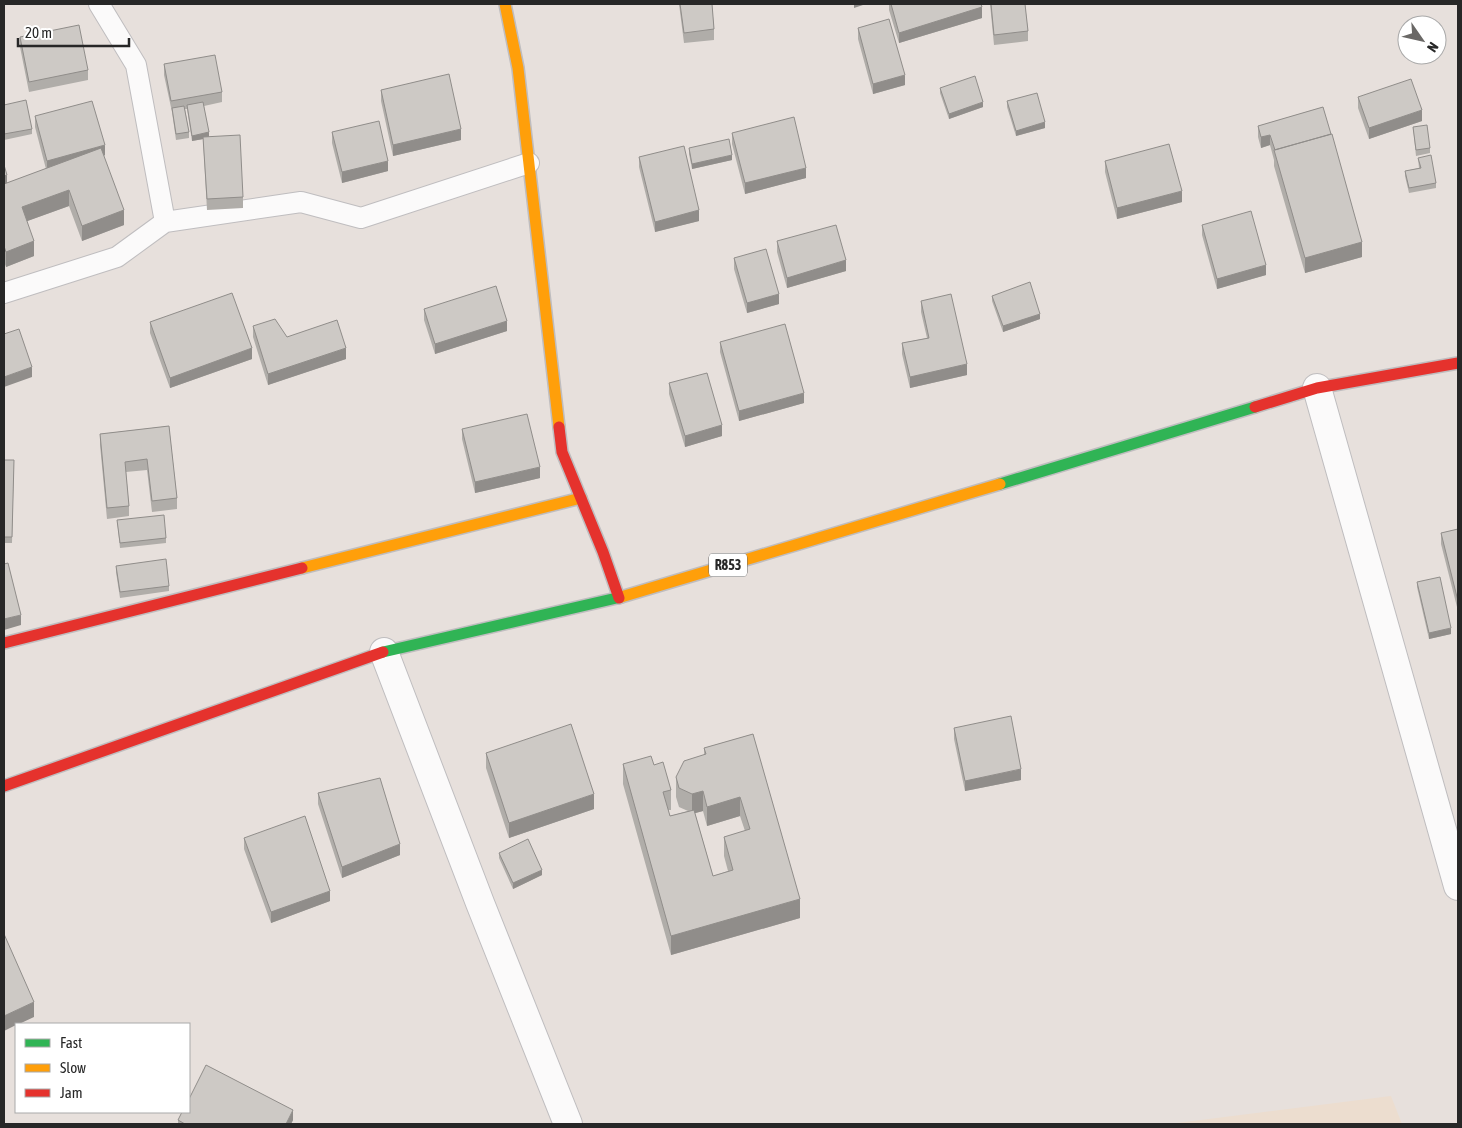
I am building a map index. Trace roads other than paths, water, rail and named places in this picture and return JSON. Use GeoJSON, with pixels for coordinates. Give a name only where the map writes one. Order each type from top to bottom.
{"type":"FeatureCollection","features":[{"type":"Feature","properties":{"kind":"main road"},"geometry":{"type":"LineString","coordinates":[[505,4],[518,68],[562,452],[603,552],[619,598]]}},
{"type":"Feature","properties":{"kind":"main road","name":"R853"},"geometry":{"type":"LineString","coordinates":[[4,786],[384,652],[619,598],[1317,388],[1458,363]]}},
{"type":"Feature","properties":{"kind":"main road"},"geometry":{"type":"LineString","coordinates":[[4,643],[581,498]]}},
{"type":"Feature","properties":{"kind":"street"},"geometry":{"type":"LineString","coordinates":[[1317,388],[1458,886]]}},
{"type":"Feature","properties":{"kind":"street"},"geometry":{"type":"LineString","coordinates":[[384,652],[480,903],[568,1124]]}},
{"type":"Feature","properties":{"kind":"lane"},"geometry":{"type":"LineString","coordinates":[[99,4],[136,65],[165,222]]}},
{"type":"Feature","properties":{"kind":"lane"},"geometry":{"type":"LineString","coordinates":[[4,293],[117,257],[165,222],[301,202],[361,218],[528,163]]}}]}
